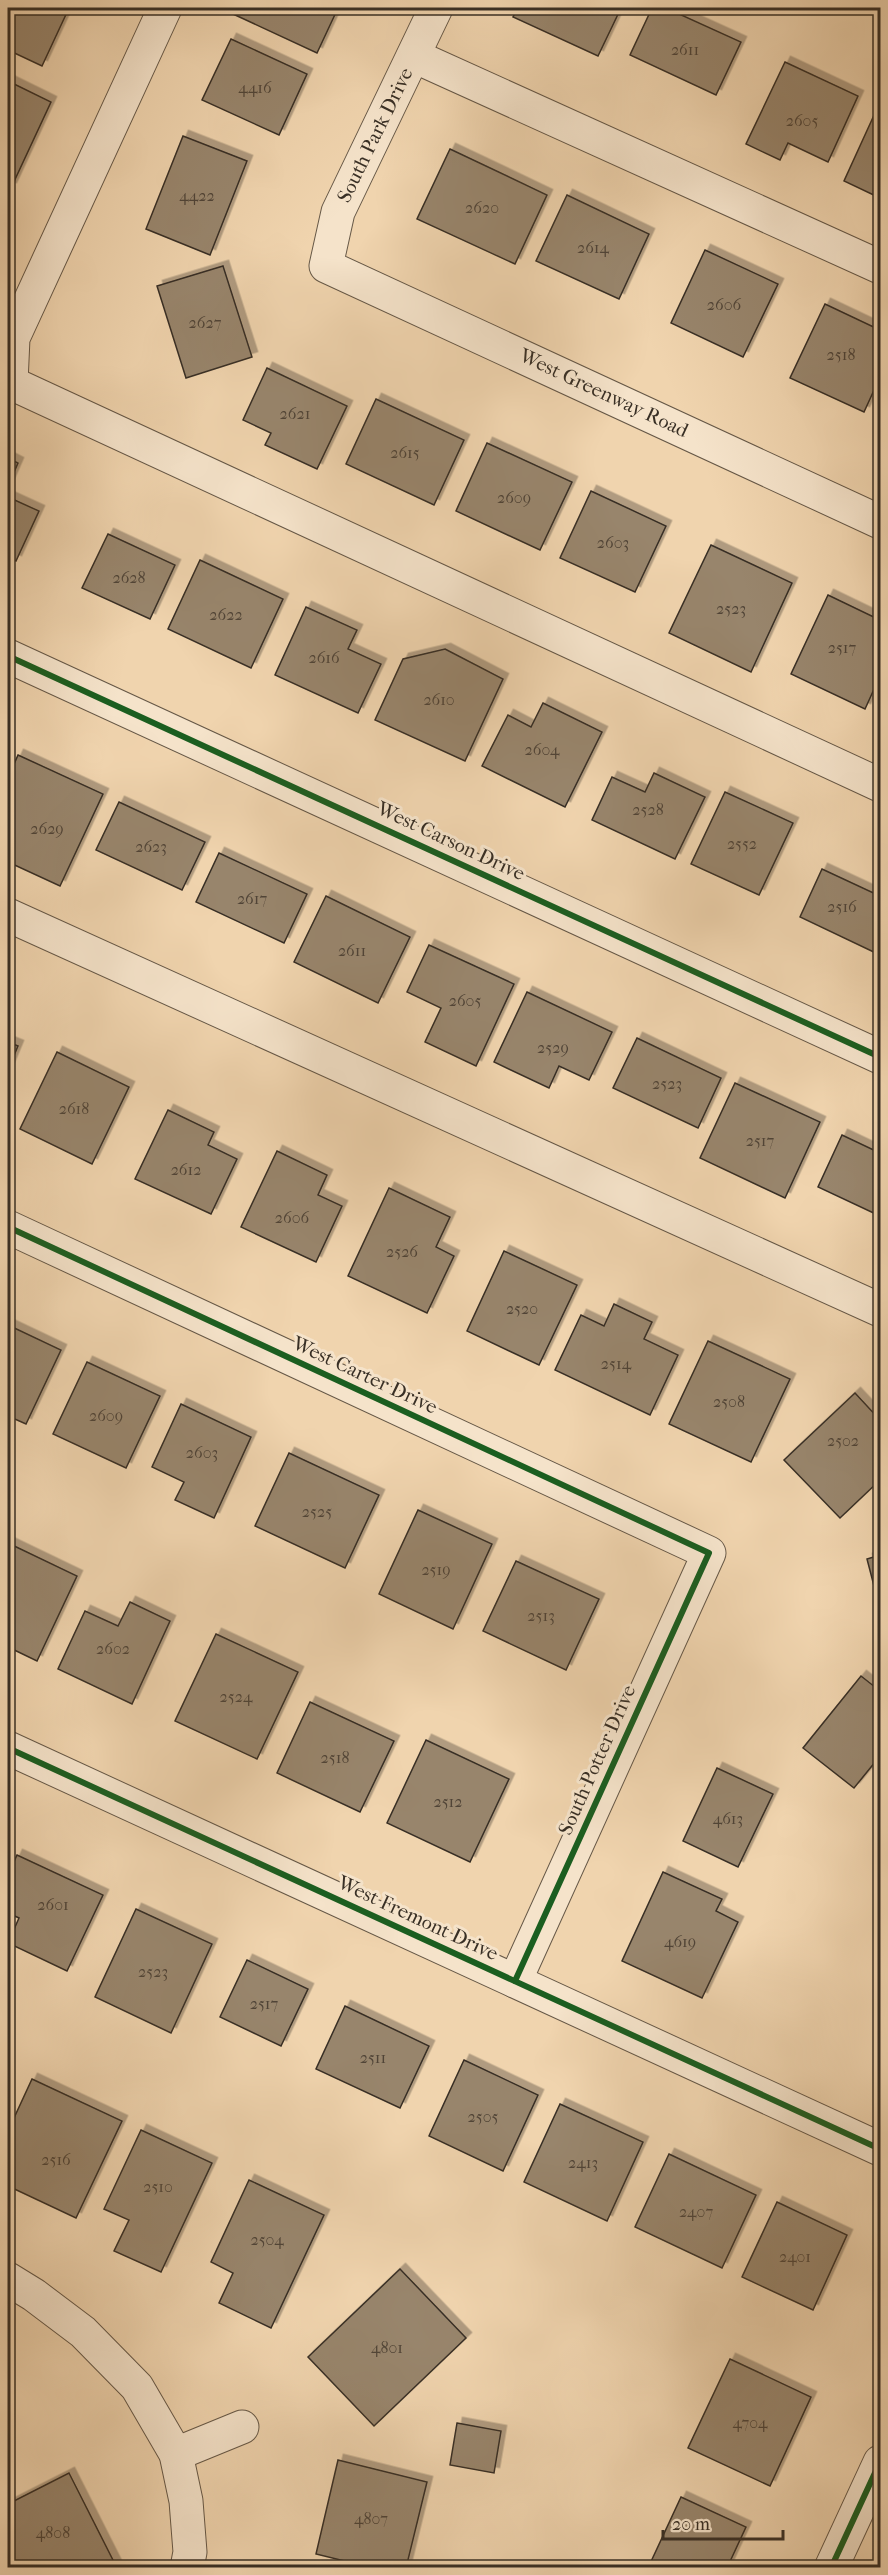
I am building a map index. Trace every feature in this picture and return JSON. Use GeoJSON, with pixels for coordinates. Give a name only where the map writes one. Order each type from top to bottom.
{"type":"FeatureCollection","features":[{"type":"Feature","properties":{"kind":"street"},"geometry":{"type":"LineString","coordinates":[[165,8],[13,338],[11,383],[880,786]]}},
{"type":"Feature","properties":{"kind":"street","name":"South Park Drive"},"geometry":{"type":"LineString","coordinates":[[326,266],[338,212],[436,8]]}},
{"type":"Feature","properties":{"kind":"street"},"geometry":{"type":"LineString","coordinates":[[414,56],[880,267]]}},
{"type":"Feature","properties":{"kind":"street","name":"West Greenway Road"},"geometry":{"type":"LineString","coordinates":[[326,266],[880,522]]}},
{"type":"Feature","properties":{"kind":"street","name":"West Carson Drive"},"geometry":{"type":"LineString","coordinates":[[8,656],[880,1057]]}},
{"type":"Feature","properties":{"kind":"street"},"geometry":{"type":"LineString","coordinates":[[8,915],[880,1310]]}},
{"type":"Feature","properties":{"kind":"street","name":"West Carter Drive"},"geometry":{"type":"LineString","coordinates":[[8,1227],[709,1553]]}},
{"type":"Feature","properties":{"kind":"street","name":"South Potter Drive"},"geometry":{"type":"LineString","coordinates":[[515,1981],[709,1553]]}},
{"type":"Feature","properties":{"kind":"street","name":"West Fremont Drive"},"geometry":{"type":"LineString","coordinates":[[8,1748],[880,2149]]}},
{"type":"Feature","properties":{"kind":"street"},"geometry":{"type":"LineString","coordinates":[[8,2279],[34,2295],[83,2332],[137,2387],[176,2454],[186,2501],[190,2552],[187,2568]]}},
{"type":"Feature","properties":{"kind":"street"},"geometry":{"type":"LineString","coordinates":[[176,2454],[242,2427]]}},
{"type":"Feature","properties":{"kind":"street"},"geometry":{"type":"LineString","coordinates":[[831,2568],[880,2462]]}},
{"type":"Feature","properties":{"kind":"building"},"geometry":{"type":"Polygon","coordinates":[[[14,8],[69,8],[42,66],[8,50],[8,22],[14,8]]]}},
{"type":"Feature","properties":{"kind":"building"},"geometry":{"type":"Polygon","coordinates":[[[220,8],[338,8],[317,53],[220,8]]]}},
{"type":"Feature","properties":{"kind":"building"},"geometry":{"type":"Polygon","coordinates":[[[518,8],[621,8],[598,56],[513,17],[518,8]]]}},
{"type":"Feature","properties":{"kind":"building"},"geometry":{"type":"Polygon","coordinates":[[[652,8],[666,8],[741,42],[716,95],[630,55],[652,8]]]}},
{"type":"Feature","properties":{"kind":"building"},"geometry":{"type":"Polygon","coordinates":[[[231,39],[307,74],[279,135],[202,100],[231,39]]]}},
{"type":"Feature","properties":{"kind":"building"},"geometry":{"type":"Polygon","coordinates":[[[785,62],[858,96],[828,162],[788,143],[780,160],[746,144],[785,62]]]}},
{"type":"Feature","properties":{"kind":"building"},"geometry":{"type":"Polygon","coordinates":[[[8,81],[51,102],[11,188],[8,187],[8,81]]]}},
{"type":"Feature","properties":{"kind":"building"},"geometry":{"type":"Polygon","coordinates":[[[880,102],[880,198],[844,181],[880,102]]]}},
{"type":"Feature","properties":{"kind":"building"},"geometry":{"type":"Polygon","coordinates":[[[183,136],[247,161],[210,255],[146,229],[183,136]]]}},
{"type":"Feature","properties":{"kind":"building"},"geometry":{"type":"Polygon","coordinates":[[[450,149],[547,195],[515,264],[417,219],[450,149]]]}},
{"type":"Feature","properties":{"kind":"building"},"geometry":{"type":"Polygon","coordinates":[[[567,195],[649,234],[619,299],[536,261],[567,195]]]}},
{"type":"Feature","properties":{"kind":"building"},"geometry":{"type":"Polygon","coordinates":[[[705,250],[778,284],[743,357],[671,323],[705,250]]]}},
{"type":"Feature","properties":{"kind":"building"},"geometry":{"type":"Polygon","coordinates":[[[223,266],[252,357],[186,378],[157,286],[223,266]]]}},
{"type":"Feature","properties":{"kind":"building"},"geometry":{"type":"Polygon","coordinates":[[[825,304],[880,330],[880,377],[864,412],[790,378],[825,304]]]}},
{"type":"Feature","properties":{"kind":"building"},"geometry":{"type":"Polygon","coordinates":[[[267,368],[347,406],[317,469],[265,445],[271,433],[243,420],[267,368]]]}},
{"type":"Feature","properties":{"kind":"building"},"geometry":{"type":"Polygon","coordinates":[[[376,399],[464,440],[434,505],[346,464],[376,399]]]}},
{"type":"Feature","properties":{"kind":"building"},"geometry":{"type":"Polygon","coordinates":[[[487,443],[572,482],[540,550],[456,511],[487,443]]]}},
{"type":"Feature","properties":{"kind":"building"},"geometry":{"type":"Polygon","coordinates":[[[8,458],[18,463],[8,486],[8,458]]]}},
{"type":"Feature","properties":{"kind":"building"},"geometry":{"type":"Polygon","coordinates":[[[591,491],[666,526],[635,592],[560,558],[591,491]]]}},
{"type":"Feature","properties":{"kind":"building"},"geometry":{"type":"Polygon","coordinates":[[[8,497],[39,511],[16,561],[8,557],[8,497]]]}},
{"type":"Feature","properties":{"kind":"building"},"geometry":{"type":"Polygon","coordinates":[[[108,534],[175,565],[150,619],[82,588],[108,534]]]}},
{"type":"Feature","properties":{"kind":"building"},"geometry":{"type":"Polygon","coordinates":[[[711,545],[792,583],[751,672],[669,633],[711,545]]]}},
{"type":"Feature","properties":{"kind":"building"},"geometry":{"type":"Polygon","coordinates":[[[200,560],[283,599],[251,668],[168,629],[200,560]]]}},
{"type":"Feature","properties":{"kind":"building"},"geometry":{"type":"Polygon","coordinates":[[[828,595],[880,620],[880,676],[865,709],[791,674],[828,595]]]}},
{"type":"Feature","properties":{"kind":"building"},"geometry":{"type":"Polygon","coordinates":[[[306,607],[357,630],[348,649],[381,664],[358,713],[275,675],[306,607]]]}},
{"type":"Feature","properties":{"kind":"building"},"geometry":{"type":"Polygon","coordinates":[[[445,649],[503,679],[465,761],[375,720],[403,659],[445,649]]]}},
{"type":"Feature","properties":{"kind":"building"},"geometry":{"type":"Polygon","coordinates":[[[543,703],[602,732],[565,807],[482,766],[508,715],[531,727],[543,703]]]}},
{"type":"Feature","properties":{"kind":"building"},"geometry":{"type":"Polygon","coordinates":[[[18,755],[103,794],[60,886],[8,862],[8,778],[18,755]]]}},
{"type":"Feature","properties":{"kind":"building"},"geometry":{"type":"Polygon","coordinates":[[[654,773],[705,797],[675,859],[592,820],[612,777],[645,792],[654,773]]]}},
{"type":"Feature","properties":{"kind":"building"},"geometry":{"type":"Polygon","coordinates":[[[725,792],[793,823],[759,895],[691,864],[725,792]]]}},
{"type":"Feature","properties":{"kind":"building"},"geometry":{"type":"Polygon","coordinates":[[[119,802],[205,842],[182,890],[96,850],[119,802]]]}},
{"type":"Feature","properties":{"kind":"building"},"geometry":{"type":"Polygon","coordinates":[[[219,853],[307,894],[284,943],[196,902],[219,853]]]}},
{"type":"Feature","properties":{"kind":"building"},"geometry":{"type":"Polygon","coordinates":[[[822,869],[880,896],[880,955],[800,917],[822,869]]]}},
{"type":"Feature","properties":{"kind":"building"},"geometry":{"type":"Polygon","coordinates":[[[326,896],[410,937],[378,1003],[294,962],[326,896]]]}},
{"type":"Feature","properties":{"kind":"building"},"geometry":{"type":"Polygon","coordinates":[[[429,945],[514,984],[476,1066],[425,1042],[441,1008],[407,992],[429,945]]]}},
{"type":"Feature","properties":{"kind":"building"},"geometry":{"type":"Polygon","coordinates":[[[527,992],[612,1032],[589,1080],[559,1066],[549,1088],[494,1062],[527,992]]]}},
{"type":"Feature","properties":{"kind":"building"},"geometry":{"type":"Polygon","coordinates":[[[637,1038],[721,1078],[698,1128],[613,1088],[637,1038]]]}},
{"type":"Feature","properties":{"kind":"building"},"geometry":{"type":"Polygon","coordinates":[[[8,1042],[18,1046],[8,1070],[8,1042]]]}},
{"type":"Feature","properties":{"kind":"building"},"geometry":{"type":"Polygon","coordinates":[[[57,1052],[129,1087],[92,1164],[20,1129],[57,1052]]]}},
{"type":"Feature","properties":{"kind":"building"},"geometry":{"type":"Polygon","coordinates":[[[735,1083],[820,1122],[785,1198],[700,1158],[735,1083]]]}},
{"type":"Feature","properties":{"kind":"building"},"geometry":{"type":"Polygon","coordinates":[[[168,1110],[214,1132],[208,1145],[237,1159],[211,1214],[135,1179],[168,1110]]]}},
{"type":"Feature","properties":{"kind":"building"},"geometry":{"type":"Polygon","coordinates":[[[842,1135],[880,1153],[880,1216],[818,1187],[842,1135]]]}},
{"type":"Feature","properties":{"kind":"building"},"geometry":{"type":"Polygon","coordinates":[[[277,1151],[327,1175],[318,1195],[342,1206],[316,1262],[241,1227],[277,1151]]]}},
{"type":"Feature","properties":{"kind":"building"},"geometry":{"type":"Polygon","coordinates":[[[389,1188],[450,1217],[436,1247],[454,1256],[427,1313],[348,1276],[389,1188]]]}},
{"type":"Feature","properties":{"kind":"building"},"geometry":{"type":"Polygon","coordinates":[[[504,1251],[577,1285],[539,1365],[467,1331],[504,1251]]]}},
{"type":"Feature","properties":{"kind":"building"},"geometry":{"type":"Polygon","coordinates":[[[614,1304],[652,1322],[644,1339],[678,1355],[650,1415],[555,1370],[581,1315],[604,1326],[614,1304]]]}},
{"type":"Feature","properties":{"kind":"building"},"geometry":{"type":"Polygon","coordinates":[[[8,1325],[61,1350],[26,1424],[8,1416],[8,1325]]]}},
{"type":"Feature","properties":{"kind":"building"},"geometry":{"type":"Polygon","coordinates":[[[708,1341],[790,1379],[751,1462],[669,1424],[708,1341]]]}},
{"type":"Feature","properties":{"kind":"building"},"geometry":{"type":"Polygon","coordinates":[[[87,1362],[160,1396],[126,1468],[53,1434],[87,1362]]]}},
{"type":"Feature","properties":{"kind":"building"},"geometry":{"type":"Polygon","coordinates":[[[855,1393],[880,1420],[880,1480],[840,1518],[784,1460],[855,1393]]]}},
{"type":"Feature","properties":{"kind":"building"},"geometry":{"type":"Polygon","coordinates":[[[181,1404],[251,1437],[214,1518],[175,1500],[184,1482],[152,1467],[181,1404]]]}},
{"type":"Feature","properties":{"kind":"building"},"geometry":{"type":"Polygon","coordinates":[[[289,1453],[379,1495],[345,1568],[255,1526],[289,1453]]]}},
{"type":"Feature","properties":{"kind":"building"},"geometry":{"type":"Polygon","coordinates":[[[418,1510],[492,1544],[453,1629],[379,1594],[418,1510]]]}},
{"type":"Feature","properties":{"kind":"building"},"geometry":{"type":"Polygon","coordinates":[[[8,1543],[77,1576],[37,1661],[8,1647],[8,1543]]]}},
{"type":"Feature","properties":{"kind":"building"},"geometry":{"type":"Polygon","coordinates":[[[880,1555],[880,1609],[867,1559],[880,1555]]]}},
{"type":"Feature","properties":{"kind":"building"},"geometry":{"type":"Polygon","coordinates":[[[516,1561],[599,1599],[566,1670],[483,1631],[516,1561]]]}},
{"type":"Feature","properties":{"kind":"building"},"geometry":{"type":"Polygon","coordinates":[[[130,1602],[170,1621],[132,1704],[58,1669],[85,1611],[118,1626],[130,1602]]]}},
{"type":"Feature","properties":{"kind":"building"},"geometry":{"type":"Polygon","coordinates":[[[216,1634],[298,1672],[257,1759],[175,1721],[216,1634]]]}},
{"type":"Feature","properties":{"kind":"building"},"geometry":{"type":"Polygon","coordinates":[[[861,1676],[880,1691],[880,1756],[854,1788],[803,1748],[861,1676]]]}},
{"type":"Feature","properties":{"kind":"building"},"geometry":{"type":"Polygon","coordinates":[[[310,1702],[394,1741],[360,1812],[277,1773],[310,1702]]]}},
{"type":"Feature","properties":{"kind":"building"},"geometry":{"type":"Polygon","coordinates":[[[426,1740],[509,1779],[470,1862],[387,1823],[426,1740]]]}},
{"type":"Feature","properties":{"kind":"building"},"geometry":{"type":"Polygon","coordinates":[[[717,1768],[773,1794],[738,1867],[683,1841],[717,1768]]]}},
{"type":"Feature","properties":{"kind":"building"},"geometry":{"type":"Polygon","coordinates":[[[17,1855],[103,1895],[67,1971],[8,1943],[19,1918],[8,1913],[8,1875],[17,1855]]]}},
{"type":"Feature","properties":{"kind":"building"},"geometry":{"type":"Polygon","coordinates":[[[663,1872],[722,1899],[716,1911],[738,1922],[702,1998],[622,1961],[663,1872]]]}},
{"type":"Feature","properties":{"kind":"building"},"geometry":{"type":"Polygon","coordinates":[[[136,1909],[212,1944],[171,2033],[95,1997],[136,1909]]]}},
{"type":"Feature","properties":{"kind":"building"},"geometry":{"type":"Polygon","coordinates":[[[247,1960],[308,1989],[281,2046],[220,2017],[247,1960]]]}},
{"type":"Feature","properties":{"kind":"building"},"geometry":{"type":"Polygon","coordinates":[[[345,2006],[429,2046],[400,2108],[316,2069],[345,2006]]]}},
{"type":"Feature","properties":{"kind":"building"},"geometry":{"type":"Polygon","coordinates":[[[464,2060],[538,2095],[503,2171],[429,2136],[464,2060]]]}},
{"type":"Feature","properties":{"kind":"building"},"geometry":{"type":"Polygon","coordinates":[[[32,2079],[122,2121],[76,2218],[8,2186],[8,2131],[32,2079]]]}},
{"type":"Feature","properties":{"kind":"building"},"geometry":{"type":"Polygon","coordinates":[[[560,2104],[643,2142],[607,2221],[524,2182],[560,2104]]]}},
{"type":"Feature","properties":{"kind":"building"},"geometry":{"type":"Polygon","coordinates":[[[141,2130],[212,2163],[161,2272],[114,2251],[129,2220],[104,2209],[141,2130]]]}},
{"type":"Feature","properties":{"kind":"building"},"geometry":{"type":"Polygon","coordinates":[[[669,2154],[756,2195],[722,2268],[635,2227],[669,2154]]]}},
{"type":"Feature","properties":{"kind":"building"},"geometry":{"type":"Polygon","coordinates":[[[249,2180],[324,2215],[271,2328],[219,2303],[233,2273],[211,2262],[249,2180]]]}},
{"type":"Feature","properties":{"kind":"building"},"geometry":{"type":"Polygon","coordinates":[[[777,2202],[847,2235],[813,2310],[742,2277],[777,2202]]]}},
{"type":"Feature","properties":{"kind":"building"},"geometry":{"type":"Polygon","coordinates":[[[400,2269],[466,2338],[374,2426],[308,2357],[400,2269]]]}},
{"type":"Feature","properties":{"kind":"building"},"geometry":{"type":"Polygon","coordinates":[[[730,2359],[811,2397],[770,2486],[688,2448],[730,2359]]]}},
{"type":"Feature","properties":{"kind":"building"},"geometry":{"type":"Polygon","coordinates":[[[457,2423],[501,2431],[494,2473],[450,2465],[457,2423]]]}},
{"type":"Feature","properties":{"kind":"building"},"geometry":{"type":"Polygon","coordinates":[[[338,2460],[427,2482],[406,2568],[373,2568],[316,2554],[338,2460]]]}},
{"type":"Feature","properties":{"kind":"building"},"geometry":{"type":"Polygon","coordinates":[[[69,2473],[116,2566],[11,2568],[8,2560],[8,2504],[69,2473]]]}},
{"type":"Feature","properties":{"kind":"building"},"geometry":{"type":"Polygon","coordinates":[[[681,2497],[746,2527],[727,2568],[648,2568],[681,2497]]]}},
{"type":"Feature","properties":{"kind":"cycle path"},"geometry":{"type":"LineString","coordinates":[[8,656],[880,1057]]}},
{"type":"Feature","properties":{"kind":"cycle path"},"geometry":{"type":"LineString","coordinates":[[8,1227],[709,1553],[515,1981]]}},
{"type":"Feature","properties":{"kind":"cycle path"},"geometry":{"type":"LineString","coordinates":[[8,1748],[880,2149]]}},
{"type":"Feature","properties":{"kind":"cycle path"},"geometry":{"type":"LineString","coordinates":[[831,2568],[880,2462]]}}]}
